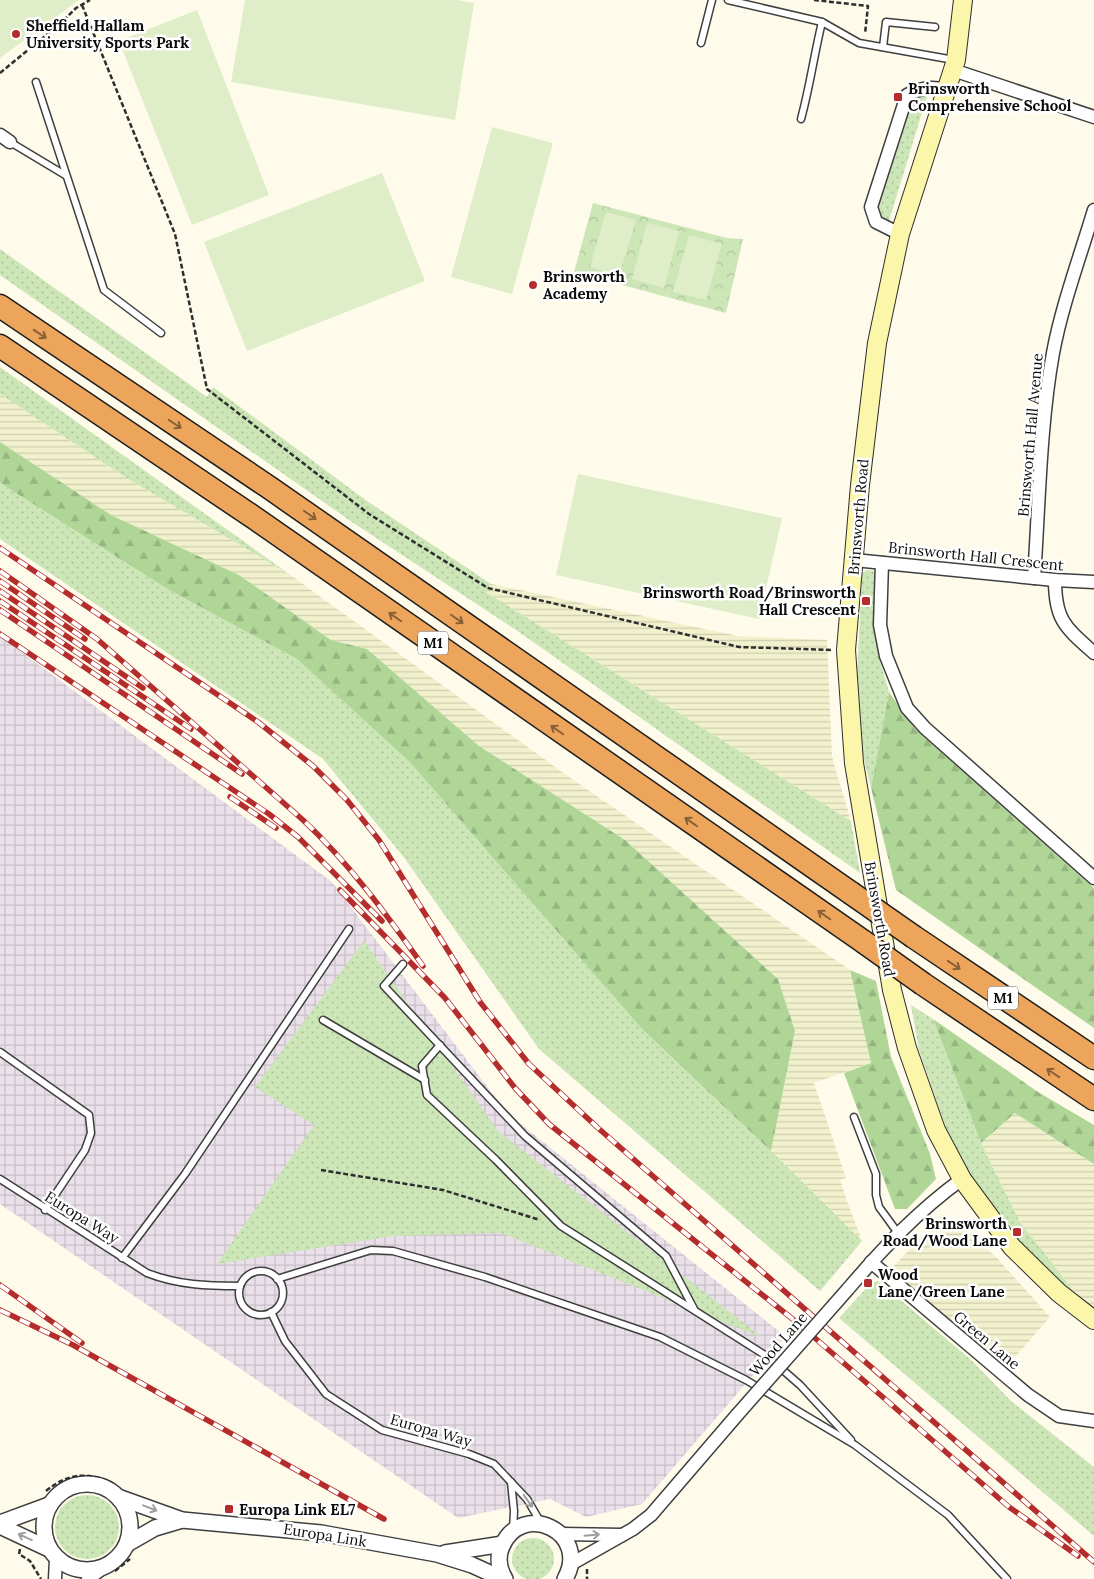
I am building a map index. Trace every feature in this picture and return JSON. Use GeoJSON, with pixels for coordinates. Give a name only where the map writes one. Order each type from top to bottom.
{"type":"FeatureCollection","features":[{"type":"Feature","properties":{"kind":"highway","name":"M1"},"geometry":{"type":"LineString","coordinates":[[0,306],[270,488],[850,893],[1094,1058]]}},
{"type":"Feature","properties":{"kind":"highway","name":"M1"},"geometry":{"type":"LineString","coordinates":[[0,346],[256,519],[923,984],[1094,1099]]}},
{"type":"Feature","properties":{"kind":"main road","name":"Brinsworth Road"},"geometry":{"type":"LineString","coordinates":[[963,0],[954,65],[900,234],[877,343],[860,485],[846,650],[854,763],[892,990],[907,1048],[929,1113],[962,1179],[1012,1247],[1059,1293],[1094,1320]]}},
{"type":"Feature","properties":{"kind":"street"},"geometry":{"type":"LineString","coordinates":[[954,65],[1094,117]]}},
{"type":"Feature","properties":{"kind":"street"},"geometry":{"type":"LineString","coordinates":[[900,234],[876,222],[871,207],[907,95],[920,88],[934,86],[946,90]]}},
{"type":"Feature","properties":{"kind":"street","name":"Brinsworth Hall Avenue"},"geometry":{"type":"LineString","coordinates":[[1034,578],[1048,386],[1053,352],[1062,314],[1094,210]]}},
{"type":"Feature","properties":{"kind":"street","name":"Brinsworth Hall Crescent"},"geometry":{"type":"LineString","coordinates":[[854,560],[1055,580],[1094,582]]}},
{"type":"Feature","properties":{"kind":"street","name":"Brinsworth Road"},"geometry":{"type":"LineString","coordinates":[[882,563],[880,625],[886,656],[907,708],[926,728],[1094,878]]}},
{"type":"Feature","properties":{"kind":"street"},"geometry":{"type":"LineString","coordinates":[[1055,580],[1055,601],[1060,616],[1073,634],[1094,653]]}},
{"type":"Feature","properties":{"kind":"street","name":"Wood Lane"},"geometry":{"type":"LineString","coordinates":[[570,1573],[652,1514],[871,1262],[898,1233],[937,1197],[962,1179]]}},
{"type":"Feature","properties":{"kind":"street","name":"Green Lane"},"geometry":{"type":"LineString","coordinates":[[871,1262],[1028,1396],[1059,1416],[1094,1421]]}},
{"type":"Feature","properties":{"kind":"street"},"geometry":{"type":"LineString","coordinates":[[0,1524],[49,1505],[63,1491],[82,1484],[101,1487],[118,1497],[125,1507],[129,1519],[130,1532],[127,1544],[113,1562],[88,1579]]}},
{"type":"Feature","properties":{"kind":"street","name":"Europa Link"},"geometry":{"type":"LineString","coordinates":[[118,1497],[182,1520],[321,1533],[437,1554],[472,1565],[504,1579]]}},
{"type":"Feature","properties":{"kind":"street"},"geometry":{"type":"LineString","coordinates":[[49,1505],[43,1527],[53,1554],[56,1579]]}},
{"type":"Feature","properties":{"kind":"street","name":"Europa Link"},"geometry":{"type":"LineString","coordinates":[[127,1544],[155,1528],[182,1520]]}},
{"type":"Feature","properties":{"kind":"street"},"geometry":{"type":"LineString","coordinates":[[0,1524],[78,1570],[103,1568]]}},
{"type":"Feature","properties":{"kind":"street"},"geometry":{"type":"LineString","coordinates":[[504,1579],[499,1559],[503,1544],[513,1532],[527,1524],[541,1524],[551,1527],[561,1534],[569,1548],[570,1573]]}},
{"type":"Feature","properties":{"kind":"street"},"geometry":{"type":"LineString","coordinates":[[561,1534],[622,1535]]}},
{"type":"Feature","properties":{"kind":"street","name":"Europa Link"},"geometry":{"type":"LineString","coordinates":[[437,1554],[470,1551],[503,1544]]}},
{"type":"Feature","properties":{"kind":"lane"},"geometry":{"type":"LineString","coordinates":[[701,43],[712,0]]}},
{"type":"Feature","properties":{"kind":"lane"},"geometry":{"type":"LineString","coordinates":[[728,0],[822,22],[859,43],[883,47],[954,65]]}},
{"type":"Feature","properties":{"kind":"lane"},"geometry":{"type":"LineString","coordinates":[[801,119],[822,22]]}},
{"type":"Feature","properties":{"kind":"lane"},"geometry":{"type":"LineString","coordinates":[[883,47],[886,22],[935,28]]}},
{"type":"Feature","properties":{"kind":"lane"},"geometry":{"type":"LineString","coordinates":[[36,82],[104,290],[161,333]]}},
{"type":"Feature","properties":{"kind":"lane"},"geometry":{"type":"LineString","coordinates":[[5,138],[65,175]]}},
{"type":"Feature","properties":{"kind":"lane"},"geometry":{"type":"LineString","coordinates":[[122,1258],[185,1174],[349,929]]}},
{"type":"Feature","properties":{"kind":"lane"},"geometry":{"type":"LineString","coordinates":[[403,964],[384,986],[525,1136],[666,1256],[695,1311]]}},
{"type":"Feature","properties":{"kind":"lane"},"geometry":{"type":"LineString","coordinates":[[323,1020],[425,1080]]}},
{"type":"Feature","properties":{"kind":"lane"},"geometry":{"type":"LineString","coordinates":[[440,1045],[422,1066],[428,1095],[503,1166],[561,1226],[768,1357],[800,1385],[855,1445]]}},
{"type":"Feature","properties":{"kind":"lane"},"geometry":{"type":"LineString","coordinates":[[0,1052],[89,1115],[91,1133],[85,1150],[45,1210]]}},
{"type":"Feature","properties":{"kind":"lane"},"geometry":{"type":"LineString","coordinates":[[854,1117],[876,1174],[876,1195],[879,1207],[898,1233]]}},
{"type":"Feature","properties":{"kind":"lane","name":"Europa Way"},"geometry":{"type":"LineString","coordinates":[[0,1179],[45,1210],[147,1273],[168,1281],[201,1286],[240,1286]]}},
{"type":"Feature","properties":{"kind":"lane"},"geometry":{"type":"LineString","coordinates":[[278,1279],[371,1250],[393,1251],[485,1277],[660,1336],[746,1380],[855,1445],[948,1514],[1007,1579]]}},
{"type":"Feature","properties":{"kind":"lane"},"geometry":{"type":"LineString","coordinates":[[258,1271],[272,1274],[278,1279],[281,1286],[282,1296],[280,1304],[271,1312],[264,1314],[248,1311],[239,1297],[240,1286],[244,1279],[258,1271]]}},
{"type":"Feature","properties":{"kind":"lane","name":"Europa Way"},"geometry":{"type":"LineString","coordinates":[[271,1312],[285,1341],[305,1370],[326,1394],[382,1430],[469,1454],[494,1464],[527,1499],[541,1524]]}},
{"type":"Feature","properties":{"kind":"lane"},"geometry":{"type":"LineString","coordinates":[[510,1481],[514,1511],[513,1532]]}},
{"type":"Feature","properties":{"kind":"path"},"geometry":{"type":"LineString","coordinates":[[0,73],[90,0]]}},
{"type":"Feature","properties":{"kind":"path"},"geometry":{"type":"LineString","coordinates":[[82,5],[175,234],[207,389],[370,514],[488,588],[739,647],[846,650]]}},
{"type":"Feature","properties":{"kind":"path"},"geometry":{"type":"LineString","coordinates":[[321,1170],[443,1190],[561,1226]]}},
{"type":"Feature","properties":{"kind":"shaded area"},"geometry":{"type":"Polygon","coordinates":[[[0,636],[332,882],[507,1113],[786,1337],[642,1504],[586,1517],[550,1499],[458,1518],[0,1204],[0,636]]]}},
{"type":"Feature","properties":{"kind":"green space","name":"Sheffield Hallam University Sports Park"},"geometry":{"type":"Polygon","coordinates":[[[0,0],[79,0],[0,58],[0,0]]]}},
{"type":"Feature","properties":{"kind":"green space"},"geometry":{"type":"Polygon","coordinates":[[[245,0],[457,0],[474,3],[455,120],[231,82],[245,0]]]}},
{"type":"Feature","properties":{"kind":"green space"},"geometry":{"type":"Polygon","coordinates":[[[197,10],[269,195],[192,225],[119,41],[197,10]]]}},
{"type":"Feature","properties":{"kind":"green space"},"geometry":{"type":"Polygon","coordinates":[[[917,95],[927,96],[889,221],[881,216],[878,206],[909,103],[917,95]]]}},
{"type":"Feature","properties":{"kind":"green space"},"geometry":{"type":"Polygon","coordinates":[[[492,127],[553,143],[512,294],[451,277],[492,127]]]}},
{"type":"Feature","properties":{"kind":"green space"},"geometry":{"type":"Polygon","coordinates":[[[382,173],[425,281],[247,351],[204,242],[382,173]]]}},
{"type":"Feature","properties":{"kind":"green space"},"geometry":{"type":"Polygon","coordinates":[[[593,203],[727,238],[743,239],[726,313],[574,272],[593,203]]]}},
{"type":"Feature","properties":{"kind":"green space"},"geometry":{"type":"Polygon","coordinates":[[[606,212],[636,220],[619,276],[590,267],[606,212]]]}},
{"type":"Feature","properties":{"kind":"green space"},"geometry":{"type":"Polygon","coordinates":[[[647,223],[679,231],[664,288],[632,279],[647,223]]]}},
{"type":"Feature","properties":{"kind":"green space"},"geometry":{"type":"Polygon","coordinates":[[[689,235],[722,244],[706,300],[673,292],[689,235]]]}},
{"type":"Feature","properties":{"kind":"green space"},"geometry":{"type":"Polygon","coordinates":[[[0,249],[207,397],[213,387],[367,501],[491,584],[486,592],[851,821],[860,873],[519,632],[352,522],[0,275],[0,249]]]}},
{"type":"Feature","properties":{"kind":"green space"},"geometry":{"type":"Polygon","coordinates":[[[0,367],[289,574],[125,477],[0,394],[0,367]]]}},
{"type":"Feature","properties":{"kind":"green space"},"geometry":{"type":"Polygon","coordinates":[[[0,394],[125,477],[289,574],[569,777],[850,970],[871,1063],[814,1083],[846,1178],[840,1180],[862,1241],[771,1151],[795,1031],[778,979],[625,840],[479,746],[367,649],[331,640],[239,575],[111,515],[0,442],[0,394]]]}},
{"type":"Feature","properties":{"kind":"green space"},"geometry":{"type":"Polygon","coordinates":[[[0,442],[111,515],[239,575],[331,640],[367,649],[479,746],[625,840],[778,979],[795,1031],[771,1151],[641,1028],[410,762],[297,659],[169,590],[0,483],[0,442]]]}},
{"type":"Feature","properties":{"kind":"green space"},"geometry":{"type":"Polygon","coordinates":[[[578,474],[782,518],[759,619],[556,575],[578,474]]]}},
{"type":"Feature","properties":{"kind":"green space"},"geometry":{"type":"Polygon","coordinates":[[[0,483],[169,590],[297,659],[410,761],[641,1028],[771,1151],[862,1241],[820,1291],[539,1049],[403,856],[323,759],[0,539],[0,483]]]}},
{"type":"Feature","properties":{"kind":"green space"},"geometry":{"type":"Polygon","coordinates":[[[866,570],[873,571],[876,575],[875,629],[879,658],[889,692],[871,788],[860,743],[857,676],[862,574],[866,570]]]}},
{"type":"Feature","properties":{"kind":"green space"},"geometry":{"type":"Polygon","coordinates":[[[491,584],[738,636],[827,640],[832,757],[851,821],[486,592],[491,584]]]}},
{"type":"Feature","properties":{"kind":"green space"},"geometry":{"type":"Polygon","coordinates":[[[889,692],[915,729],[1094,888],[1094,1028],[896,890],[871,788],[889,692]]]}},
{"type":"Feature","properties":{"kind":"green space"},"geometry":{"type":"Polygon","coordinates":[[[364,941],[498,1131],[763,1338],[501,1233],[393,1236],[217,1264],[314,1125],[255,1087],[364,941]]]}},
{"type":"Feature","properties":{"kind":"green space"},"geometry":{"type":"Polygon","coordinates":[[[850,970],[876,981],[891,1057],[930,1154],[936,1179],[907,1209],[895,1209],[844,1073],[871,1063],[850,970]]]}},
{"type":"Feature","properties":{"kind":"green space"},"geometry":{"type":"Polygon","coordinates":[[[911,1005],[933,1019],[981,1143],[1020,1222],[1084,1304],[1045,1270],[983,1201],[951,1143],[919,1050],[911,1005]]]}},
{"type":"Feature","properties":{"kind":"green space"},"geometry":{"type":"Polygon","coordinates":[[[933,1019],[1038,1092],[1094,1125],[1094,1164],[1015,1113],[981,1143],[933,1019]]]}},
{"type":"Feature","properties":{"kind":"green space"},"geometry":{"type":"Polygon","coordinates":[[[1015,1113],[1094,1164],[1094,1310],[1084,1304],[1020,1222],[981,1143],[1015,1113]]]}},
{"type":"Feature","properties":{"kind":"green space"},"geometry":{"type":"Polygon","coordinates":[[[942,1215],[963,1227],[997,1258],[1050,1317],[1014,1358],[996,1345],[986,1350],[891,1269],[942,1215]]]}},
{"type":"Feature","properties":{"kind":"green space"},"geometry":{"type":"Polygon","coordinates":[[[878,1281],[970,1359],[1011,1401],[1094,1467],[1094,1536],[839,1318],[871,1283],[878,1281]]]}},
{"type":"Feature","properties":{"kind":"green space"},"geometry":{"type":"Polygon","coordinates":[[[87,1495],[99,1497],[110,1504],[117,1515],[119,1527],[117,1539],[110,1550],[99,1557],[87,1559],[75,1557],[64,1550],[57,1539],[55,1527],[57,1515],[64,1504],[75,1497],[87,1495]]]}},
{"type":"Feature","properties":{"kind":"green space"},"geometry":{"type":"Polygon","coordinates":[[[533,1538],[548,1544],[554,1559],[548,1574],[533,1580],[518,1574],[512,1559],[518,1544],[533,1538]]]}},
{"type":"Feature","properties":{"kind":"railway"},"geometry":{"type":"LineString","coordinates":[[0,548],[258,722],[313,766],[347,800],[379,840],[480,1002],[529,1064],[598,1128],[1094,1562]]}},
{"type":"Feature","properties":{"kind":"railway"},"geometry":{"type":"LineString","coordinates":[[0,571],[97,639],[303,820],[352,872],[423,966]]}},
{"type":"Feature","properties":{"kind":"railway"},"geometry":{"type":"LineString","coordinates":[[0,581],[85,639]]}},
{"type":"Feature","properties":{"kind":"railway"},"geometry":{"type":"LineString","coordinates":[[0,591],[143,688]]}},
{"type":"Feature","properties":{"kind":"railway"},"geometry":{"type":"LineString","coordinates":[[0,601],[191,729]]}},
{"type":"Feature","properties":{"kind":"railway"},"geometry":{"type":"LineString","coordinates":[[0,610],[242,774]]}},
{"type":"Feature","properties":{"kind":"railway"},"geometry":{"type":"LineString","coordinates":[[0,634],[269,814],[298,837],[382,921]]}},
{"type":"Feature","properties":{"kind":"railway"},"geometry":{"type":"LineString","coordinates":[[230,797],[276,828]]}},
{"type":"Feature","properties":{"kind":"railway"},"geometry":{"type":"LineString","coordinates":[[340,890],[445,998],[515,1088],[549,1124],[800,1325],[1009,1507],[1078,1556]]}},
{"type":"Feature","properties":{"kind":"railway"},"geometry":{"type":"LineString","coordinates":[[0,1285],[82,1343]]}},
{"type":"Feature","properties":{"kind":"railway"},"geometry":{"type":"LineString","coordinates":[[0,1310],[73,1345],[384,1519]]}},
{"type":"Feature","properties":{"kind":"place","name":"Sheffield Hallam University Sports Park"},"geometry":{"type":"Point","coordinates":[16,34]}},
{"type":"Feature","properties":{"kind":"place","name":"Brinsworth Comprehensive School"},"geometry":{"type":"Point","coordinates":[898,97]}},
{"type":"Feature","properties":{"kind":"place","name":"Brinsworth Academy"},"geometry":{"type":"Point","coordinates":[533,285]}},
{"type":"Feature","properties":{"kind":"place","name":"Brinsworth Road/Brinsworth Hall Crescent"},"geometry":{"type":"Point","coordinates":[866,601]}},
{"type":"Feature","properties":{"kind":"place","name":"Brinsworth Road/Wood Lane"},"geometry":{"type":"Point","coordinates":[1017,1232]}},
{"type":"Feature","properties":{"kind":"place","name":"Wood Lane/Green Lane"},"geometry":{"type":"Point","coordinates":[868,1283]}},
{"type":"Feature","properties":{"kind":"place","name":"Europa Link EL7"},"geometry":{"type":"Point","coordinates":[229,1509]}}]}
